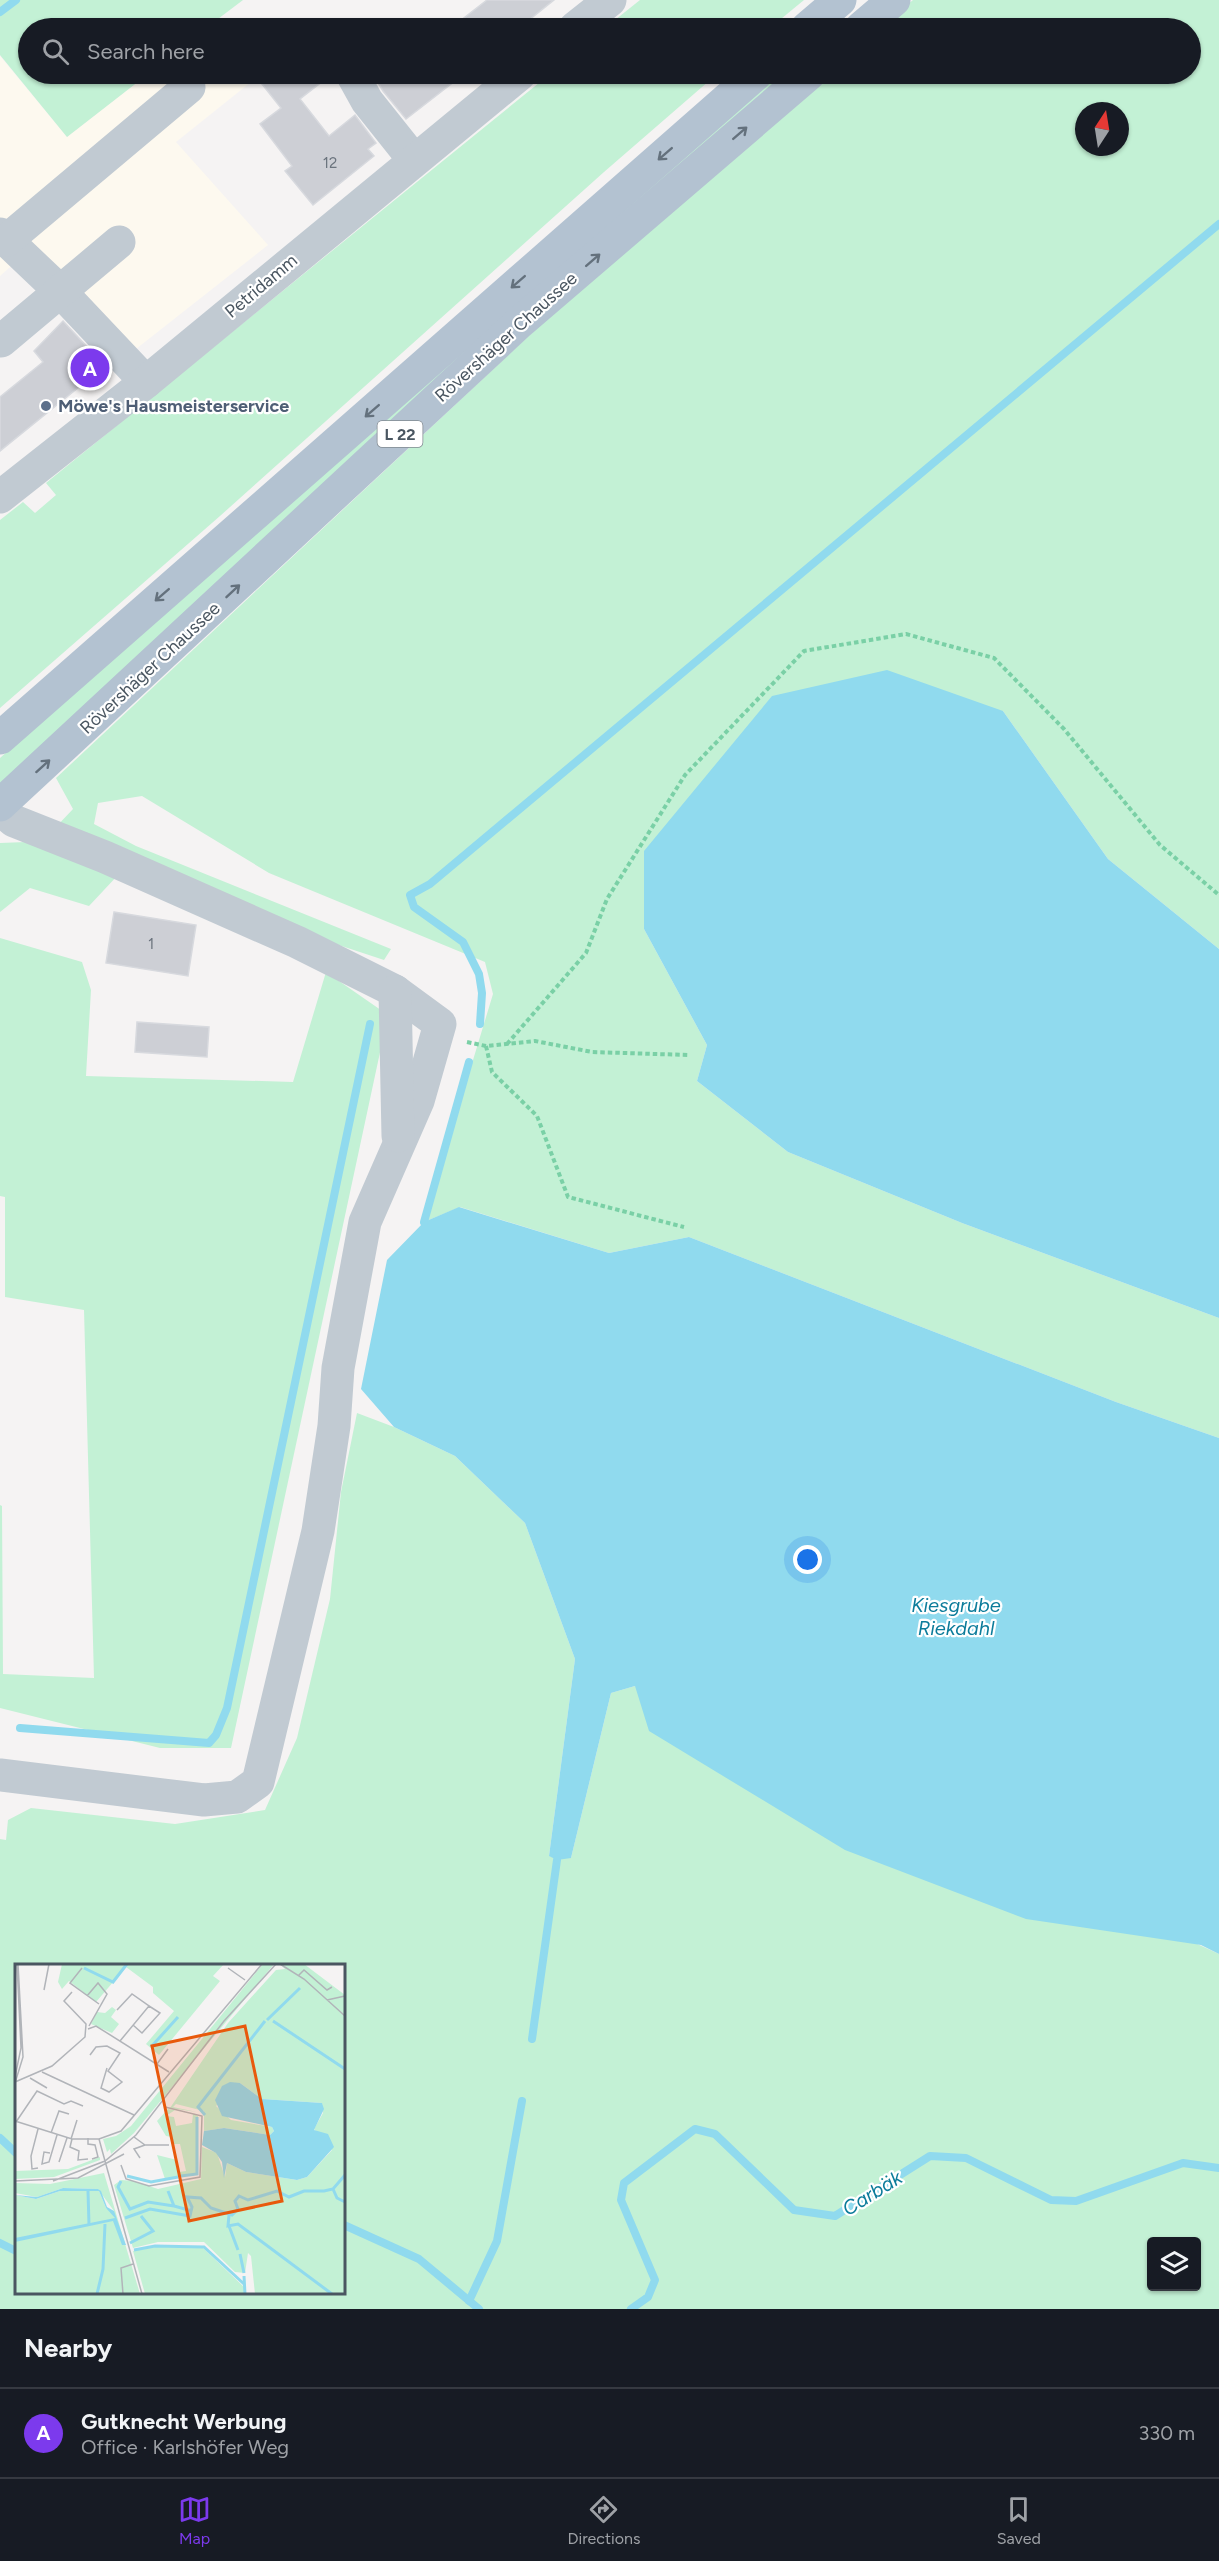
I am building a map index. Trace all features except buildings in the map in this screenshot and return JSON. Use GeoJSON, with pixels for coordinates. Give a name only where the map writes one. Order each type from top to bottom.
{"type":"FeatureCollection","features":[{"type":"Feature","properties":{"kind":"main road"},"geometry":{"type":"LineString","coordinates":[[819,18],[840,0]]}},
{"type":"Feature","properties":{"kind":"main road"},"geometry":{"type":"LineString","coordinates":[[873,18],[894,0]]}},
{"type":"Feature","properties":{"kind":"main road","name":"Rövershäger Chaussee"},"geometry":{"type":"LineString","coordinates":[[0,738],[745,84]]}},
{"type":"Feature","properties":{"kind":"main road","name":"Rövershäger Chaussee"},"geometry":{"type":"LineString","coordinates":[[0,807],[519,323],[797,84]]}},
{"type":"Feature","properties":{"kind":"street"},"geometry":{"type":"LineString","coordinates":[[588,18],[610,0]]}},
{"type":"Feature","properties":{"kind":"street"},"geometry":{"type":"LineString","coordinates":[[358,84],[367,101],[414,160]]}},
{"type":"Feature","properties":{"kind":"street","name":"Petridamm"},"geometry":{"type":"LineString","coordinates":[[0,497],[146,382],[508,84]]}},
{"type":"Feature","properties":{"kind":"street"},"geometry":{"type":"LineString","coordinates":[[146,382],[60,291],[4,237],[189,87]]}},
{"type":"Feature","properties":{"kind":"street"},"geometry":{"type":"LineString","coordinates":[[1,341],[119,242]]}},
{"type":"Feature","properties":{"kind":"street"},"geometry":{"type":"LineString","coordinates":[[0,807],[14,821],[105,857],[297,942],[394,991],[440,1024],[418,1101],[365,1222],[338,1368],[334,1426],[318,1531],[258,1782],[237,1797],[204,1800],[0,1775]]}},
{"type":"Feature","properties":{"kind":"street"},"geometry":{"type":"LineString","coordinates":[[394,991],[398,1148]]}},
{"type":"Feature","properties":{"kind":"path"},"geometry":{"type":"LineString","coordinates":[[507,1044],[586,953],[607,899],[684,775],[804,651],[906,634],[994,658],[1064,729],[1160,845],[1219,895]]}},
{"type":"Feature","properties":{"kind":"path"},"geometry":{"type":"LineString","coordinates":[[684,1227],[568,1197],[537,1116],[492,1072],[486,1046],[535,1041],[592,1052],[688,1055]]}},
{"type":"Feature","properties":{"kind":"shaded area"},"geometry":{"type":"Polygon","coordinates":[[[0,56],[18,78],[18,84],[23,84],[67,137],[135,84],[248,84],[176,142],[268,245],[136,349],[40,250],[9,268],[0,276],[0,56]]]}},
{"type":"Feature","properties":{"kind":"green space"},"geometry":{"type":"Polygon","coordinates":[[[0,0],[243,0],[219,18],[18,18],[18,77],[0,55],[0,0]]]}},
{"type":"Feature","properties":{"kind":"green space"},"geometry":{"type":"Polygon","coordinates":[[[640,0],[804,0],[782,18],[618,18],[640,0]]]}},
{"type":"Feature","properties":{"kind":"green space"},"geometry":{"type":"Polygon","coordinates":[[[913,0],[1219,0],[1219,949],[1108,859],[1003,711],[644,929],[707,1045],[697,1081],[788,1152],[962,1223],[1219,1318],[1219,1438],[1116,1402],[689,1237],[609,1253],[460,1207],[424,1222],[493,994],[485,962],[269,873],[142,796],[98,803],[94,824],[136,846],[391,949],[384,960],[269,922],[55,828],[73,809],[56,778],[534,331],[770,119],[813,84],[1201,84],[1201,18],[891,18],[913,0]]]}},
{"type":"Feature","properties":{"kind":"green space"},"geometry":{"type":"Polygon","coordinates":[[[24,84],[135,84],[67,137],[24,84]]]}},
{"type":"Feature","properties":{"kind":"green space"},"geometry":{"type":"Polygon","coordinates":[[[538,84],[705,84],[220,516],[0,708],[0,520],[23,502],[35,513],[56,495],[46,483],[538,84]]]}},
{"type":"Feature","properties":{"kind":"green space"},"geometry":{"type":"Polygon","coordinates":[[[758,84],[778,84],[0,784],[0,758],[438,363],[758,84]]]}},
{"type":"Feature","properties":{"kind":"green space"},"geometry":{"type":"Polygon","coordinates":[[[26,842],[118,875],[89,906],[30,888],[0,912],[0,843],[26,842]]]}},
{"type":"Feature","properties":{"kind":"green space"},"geometry":{"type":"Polygon","coordinates":[[[0,938],[82,962],[91,990],[86,1076],[293,1082],[326,972],[388,1015],[231,1748],[160,1748],[0,1708],[0,1505],[2,1506],[3,1674],[94,1678],[84,1310],[5,1297],[5,1197],[0,1196],[0,938]]]}},
{"type":"Feature","properties":{"kind":"green space"},"geometry":{"type":"Polygon","coordinates":[[[357,1413],[394,1427],[455,1456],[525,1523],[575,1659],[549,1856],[571,1858],[611,1693],[635,1686],[1219,1954],[1219,2309],[0,2309],[0,1839],[6,1840],[8,1820],[31,1808],[175,1824],[265,1810],[297,1738],[330,1599],[341,1492],[357,1413]]]}},
{"type":"Feature","properties":{"kind":"water"},"geometry":{"type":"Polygon","coordinates":[[[887,670],[1003,711],[1108,859],[1219,949],[1219,1318],[962,1223],[788,1152],[697,1081],[707,1045],[644,929],[644,851],[772,696],[887,670]]]}},
{"type":"Feature","properties":{"kind":"water","name":"Kiesgrube Riekdahl"},"geometry":{"type":"Polygon","coordinates":[[[459,1207],[609,1253],[689,1237],[1116,1402],[1219,1438],[1219,1954],[1201,1945],[1026,1919],[845,1850],[649,1731],[635,1686],[611,1693],[571,1858],[557,1860],[549,1856],[575,1659],[525,1523],[455,1456],[394,1427],[361,1389],[387,1260],[424,1222],[459,1207]]]}},
{"type":"Feature","properties":{"kind":"waterway"},"geometry":{"type":"LineString","coordinates":[[0,12],[16,0]]}},
{"type":"Feature","properties":{"kind":"waterway"},"geometry":{"type":"LineString","coordinates":[[480,1024],[482,993],[479,974],[463,942],[414,907],[410,895],[430,884],[1219,224]]}},
{"type":"Feature","properties":{"kind":"waterway"},"geometry":{"type":"LineString","coordinates":[[20,1728],[209,1743],[216,1735],[227,1708],[370,1024]]}},
{"type":"Feature","properties":{"kind":"waterway"},"geometry":{"type":"LineString","coordinates":[[424,1222],[469,1062]]}},
{"type":"Feature","properties":{"kind":"waterway"},"geometry":{"type":"LineString","coordinates":[[532,2039],[557,1860]]}},
{"type":"Feature","properties":{"kind":"waterway"},"geometry":{"type":"LineString","coordinates":[[469,2301],[497,2241],[522,2101]]}},
{"type":"Feature","properties":{"kind":"waterway","name":"Carbäk"},"geometry":{"type":"LineString","coordinates":[[631,2309],[648,2297],[655,2280],[621,2200],[624,2183],[695,2129],[715,2134],[794,2210],[835,2216],[930,2156],[966,2158],[1051,2200],[1076,2201],[1183,2163],[1219,2168]]}},
{"type":"Feature","properties":{"kind":"waterway"},"geometry":{"type":"LineString","coordinates":[[0,2138],[15,2152]]}},
{"type":"Feature","properties":{"kind":"waterway","name":"Carbäk"},"geometry":{"type":"LineString","coordinates":[[345,2225],[419,2259],[479,2309]]}},
{"type":"Feature","properties":{"kind":"waterway","name":"Carbäk"},"geometry":{"type":"LineString","coordinates":[[0,2243],[15,2250]]}},
{"type":"Feature","properties":{"kind":"place","name":"Gutknecht Werbung"},"geometry":{"type":"Point","coordinates":[90,368]}},
{"type":"Feature","properties":{"kind":"place","name":"Möwe's Hausmeisterservice"},"geometry":{"type":"Point","coordinates":[46,406]}}]}
